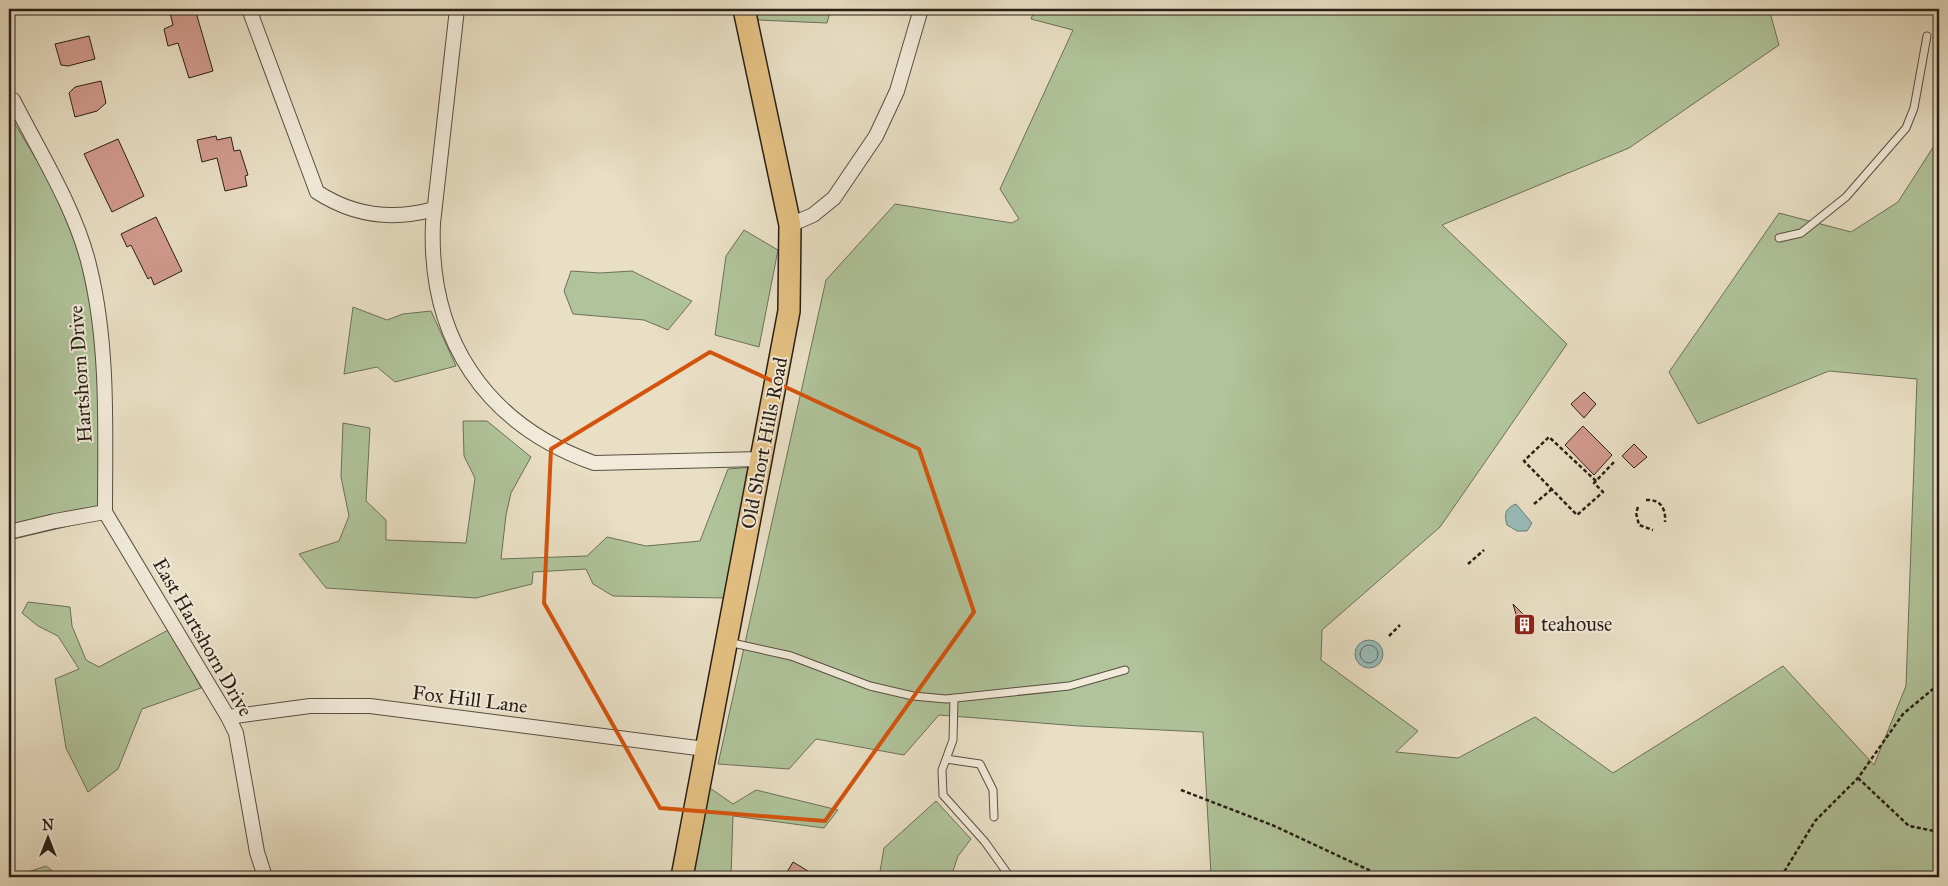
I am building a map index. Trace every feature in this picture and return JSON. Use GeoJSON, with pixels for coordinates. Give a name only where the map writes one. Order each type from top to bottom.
{"type":"FeatureCollection","features":[{"type":"Feature","properties":{"kind":"main road","name":"Old Short Hills Road"},"geometry":{"type":"LineString","coordinates":[[682,877],[789,311],[790,225],[744,9]]}},
{"type":"Feature","properties":{"kind":"street"},"geometry":{"type":"LineString","coordinates":[[249,9],[317,192],[340,205],[379,216],[405,216],[434,209]]}},
{"type":"Feature","properties":{"kind":"street"},"geometry":{"type":"LineString","coordinates":[[457,9],[434,209],[432,251],[434,275],[445,321],[454,343],[478,383],[494,401],[524,427],[550,444],[594,463],[761,459]]}},
{"type":"Feature","properties":{"kind":"street"},"geometry":{"type":"LineString","coordinates":[[790,225],[813,215],[834,198],[876,136],[897,91],[921,9]]}},
{"type":"Feature","properties":{"kind":"street","name":"Hartshorn Drive"},"geometry":{"type":"LineString","coordinates":[[13,100],[69,210],[90,268],[101,331],[105,512]]}},
{"type":"Feature","properties":{"kind":"street"},"geometry":{"type":"LineString","coordinates":[[9,532],[105,512]]}},
{"type":"Feature","properties":{"kind":"street","name":"East Hartshorn Drive"},"geometry":{"type":"LineString","coordinates":[[105,512],[236,733],[257,852],[265,877]]}},
{"type":"Feature","properties":{"kind":"street","name":"Fox Hill Lane"},"geometry":{"type":"LineString","coordinates":[[228,717],[310,706],[370,706],[705,749]]}},
{"type":"Feature","properties":{"kind":"lane"},"geometry":{"type":"LineString","coordinates":[[1780,238],[1801,233],[1846,197],[1906,128],[1914,108],[1927,36]]}},
{"type":"Feature","properties":{"kind":"lane"},"geometry":{"type":"LineString","coordinates":[[725,642],[791,656],[870,686],[913,696],[954,698],[1069,686],[1125,670]]}},
{"type":"Feature","properties":{"kind":"lane"},"geometry":{"type":"LineString","coordinates":[[954,698],[953,740],[942,770],[943,795],[984,842],[1010,877]]}},
{"type":"Feature","properties":{"kind":"lane"},"geometry":{"type":"LineString","coordinates":[[946,760],[980,764],[993,790],[994,817]]}},
{"type":"Feature","properties":{"kind":"path"},"geometry":{"type":"LineString","coordinates":[[1939,430],[1937,441],[1939,446]]}},
{"type":"Feature","properties":{"kind":"path"},"geometry":{"type":"LineString","coordinates":[[1550,437],[1596,481],[1594,483],[1603,492],[1576,515],[1552,489],[1524,461],[1550,437]]}},
{"type":"Feature","properties":{"kind":"path"},"geometry":{"type":"LineString","coordinates":[[1596,481],[1614,462]]}},
{"type":"Feature","properties":{"kind":"path"},"geometry":{"type":"LineString","coordinates":[[1534,504],[1552,489]]}},
{"type":"Feature","properties":{"kind":"path"},"geometry":{"type":"LineString","coordinates":[[1646,500],[1656,500],[1660,504],[1666,515],[1664,522]]}},
{"type":"Feature","properties":{"kind":"path"},"geometry":{"type":"LineString","coordinates":[[1638,508],[1636,513],[1639,525],[1653,530]]}},
{"type":"Feature","properties":{"kind":"path"},"geometry":{"type":"LineString","coordinates":[[1468,564],[1484,550]]}},
{"type":"Feature","properties":{"kind":"path"},"geometry":{"type":"LineString","coordinates":[[1389,636],[1400,625]]}},
{"type":"Feature","properties":{"kind":"path"},"geometry":{"type":"LineString","coordinates":[[1781,877],[1814,821],[1858,778],[1903,714],[1939,684]]}},
{"type":"Feature","properties":{"kind":"path"},"geometry":{"type":"LineString","coordinates":[[1858,778],[1909,826],[1939,832]]}},
{"type":"Feature","properties":{"kind":"path"},"geometry":{"type":"LineString","coordinates":[[1181,790],[1272,825],[1384,877]]}},
{"type":"Feature","properties":{"kind":"highlighted area"},"geometry":{"type":"Polygon","coordinates":[[[710,352],[919,449],[974,612],[825,821],[660,808],[544,603],[551,449],[710,352]]]}},
{"type":"Feature","properties":{"kind":"green space"},"geometry":{"type":"Polygon","coordinates":[[[756,9],[831,9],[827,23],[758,20],[756,9]]]}},
{"type":"Feature","properties":{"kind":"green space"},"geometry":{"type":"Polygon","coordinates":[[[1035,9],[1769,9],[1779,45],[1629,148],[1442,225],[1567,344],[1440,527],[1322,630],[1321,660],[1418,731],[1396,752],[1458,758],[1535,717],[1613,773],[1783,666],[1874,765],[1906,686],[1917,379],[1829,371],[1698,424],[1669,372],[1779,213],[1851,232],[1898,202],[1939,138],[1939,877],[1210,877],[1203,732],[1079,726],[939,715],[904,755],[816,739],[789,769],[718,764],[826,280],[895,204],[1012,223],[1019,219],[1000,189],[1073,30],[1031,19],[1035,9]]]}},
{"type":"Feature","properties":{"kind":"green space"},"geometry":{"type":"Polygon","coordinates":[[[9,114],[70,216],[105,358],[99,519],[9,540],[9,114]]]}},
{"type":"Feature","properties":{"kind":"green space"},"geometry":{"type":"Polygon","coordinates":[[[744,230],[778,250],[759,347],[715,335],[726,256],[744,230]]]}},
{"type":"Feature","properties":{"kind":"green space"},"geometry":{"type":"Polygon","coordinates":[[[571,271],[600,273],[632,271],[692,301],[668,330],[644,320],[573,314],[564,291],[571,271]]]}},
{"type":"Feature","properties":{"kind":"green space"},"geometry":{"type":"Polygon","coordinates":[[[353,307],[387,320],[403,314],[431,311],[456,366],[395,382],[377,367],[344,374],[353,307]]]}},
{"type":"Feature","properties":{"kind":"green space"},"geometry":{"type":"Polygon","coordinates":[[[463,421],[487,421],[531,457],[511,493],[506,515],[501,559],[587,556],[607,537],[646,546],[700,541],[728,469],[754,467],[724,598],[613,596],[593,584],[586,569],[533,572],[532,584],[476,598],[326,588],[299,554],[339,541],[349,516],[341,477],[343,423],[370,428],[366,501],[386,520],[386,540],[466,543],[475,478],[464,456],[463,421]]]}},
{"type":"Feature","properties":{"kind":"green space"},"geometry":{"type":"Polygon","coordinates":[[[28,602],[70,607],[72,626],[86,660],[99,667],[170,629],[201,688],[142,709],[118,769],[88,792],[66,748],[55,679],[79,669],[58,636],[38,626],[22,613],[28,602]]]}},
{"type":"Feature","properties":{"kind":"green space"},"geometry":{"type":"Polygon","coordinates":[[[707,786],[733,804],[756,790],[838,810],[824,828],[733,816],[731,877],[691,877],[707,786]]]}},
{"type":"Feature","properties":{"kind":"green space"},"geometry":{"type":"Polygon","coordinates":[[[936,801],[971,839],[958,856],[951,877],[879,877],[884,848],[936,801]]]}},
{"type":"Feature","properties":{"kind":"green space"},"geometry":{"type":"Polygon","coordinates":[[[46,866],[60,877],[16,876],[46,866]]]}},
{"type":"Feature","properties":{"kind":"water"},"geometry":{"type":"Polygon","coordinates":[[[1516,504],[1532,523],[1527,531],[1517,531],[1507,525],[1506,512],[1516,504]]]}},
{"type":"Feature","properties":{"kind":"water"},"geometry":{"type":"Polygon","coordinates":[[[1369,640],[1379,644],[1383,654],[1379,664],[1369,668],[1359,664],[1355,654],[1359,644],[1369,640]]]}},
{"type":"Feature","properties":{"kind":"building"},"geometry":{"type":"Polygon","coordinates":[[[169,9],[195,9],[213,71],[189,78],[178,43],[168,46],[164,29],[173,25],[169,9]]]}},
{"type":"Feature","properties":{"kind":"building"},"geometry":{"type":"Polygon","coordinates":[[[89,36],[95,59],[68,66],[61,65],[55,44],[89,36]]]}},
{"type":"Feature","properties":{"kind":"building"},"geometry":{"type":"Polygon","coordinates":[[[101,81],[106,103],[97,111],[75,117],[69,93],[75,87],[101,81]]]}},
{"type":"Feature","properties":{"kind":"building"},"geometry":{"type":"Polygon","coordinates":[[[216,136],[217,140],[231,137],[234,151],[240,150],[248,175],[245,176],[247,186],[225,191],[217,158],[202,162],[197,140],[216,136]]]}},
{"type":"Feature","properties":{"kind":"building"},"geometry":{"type":"Polygon","coordinates":[[[118,139],[144,196],[112,212],[84,154],[118,139]]]}},
{"type":"Feature","properties":{"kind":"building"},"geometry":{"type":"Polygon","coordinates":[[[156,217],[182,271],[154,285],[151,277],[148,279],[131,245],[127,247],[121,234],[156,217]]]}},
{"type":"Feature","properties":{"kind":"building"},"geometry":{"type":"Polygon","coordinates":[[[1584,392],[1596,404],[1584,418],[1571,404],[1584,392]]]}},
{"type":"Feature","properties":{"kind":"building"},"geometry":{"type":"Polygon","coordinates":[[[1583,426],[1612,455],[1594,475],[1565,445],[1583,426]]]}},
{"type":"Feature","properties":{"kind":"building"},"geometry":{"type":"Polygon","coordinates":[[[1634,444],[1647,457],[1634,468],[1622,456],[1634,444]]]}},
{"type":"Feature","properties":{"kind":"building"},"geometry":{"type":"Polygon","coordinates":[[[1513,604],[1530,621],[1531,633],[1520,628],[1513,604]]]}},
{"type":"Feature","properties":{"kind":"building"},"geometry":{"type":"Polygon","coordinates":[[[793,862],[818,877],[784,877],[793,862]]]}},
{"type":"Feature","properties":{"kind":"place","name":"teahouse"},"geometry":{"type":"Point","coordinates":[1525,624]}}]}
